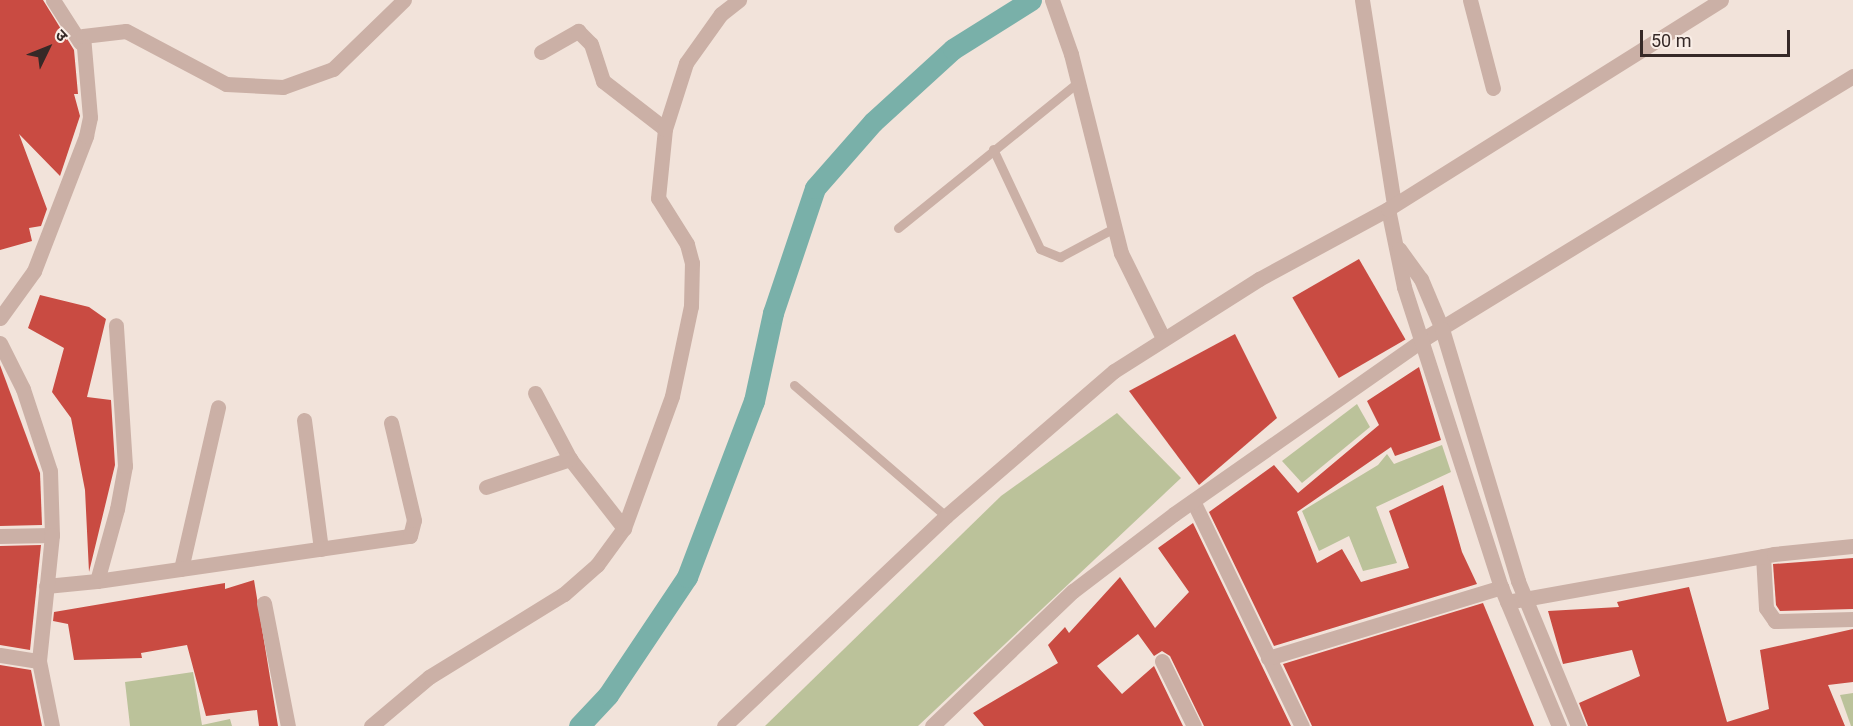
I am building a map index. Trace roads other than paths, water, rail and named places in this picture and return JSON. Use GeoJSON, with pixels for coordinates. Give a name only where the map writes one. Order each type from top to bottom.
{"type":"FeatureCollection","features":[{"type":"Feature","properties":{"kind":"street"},"geometry":{"type":"LineString","coordinates":[[0,318],[34,271],[86,136],[90,117],[80,42],[53,0]]}},
{"type":"Feature","properties":{"kind":"street"},"geometry":{"type":"LineString","coordinates":[[80,42],[91,31],[126,31],[226,84],[283,87],[333,69],[363,46],[404,0]]}},
{"type":"Feature","properties":{"kind":"street"},"geometry":{"type":"LineString","coordinates":[[1052,0],[1078,82],[1121,253],[1163,338]]}},
{"type":"Feature","properties":{"kind":"street"},"geometry":{"type":"LineString","coordinates":[[1362,0],[1404,287],[1425,338],[1501,586],[1558,726]]}},
{"type":"Feature","properties":{"kind":"street"},"geometry":{"type":"LineString","coordinates":[[1470,0],[1493,88]]}},
{"type":"Feature","properties":{"kind":"street"},"geometry":{"type":"LineString","coordinates":[[724,726],[946,516],[1097,386],[1163,338],[1391,207],[1721,0]]}},
{"type":"Feature","properties":{"kind":"street"},"geometry":{"type":"LineString","coordinates":[[371,726],[429,677],[564,594],[597,565],[624,528],[672,396],[691,306],[692,263],[687,244],[658,198],[665,129],[686,63],[730,3]]}},
{"type":"Feature","properties":{"kind":"street"},"geometry":{"type":"LineString","coordinates":[[541,52],[578,32],[591,44],[603,81],[665,129]]}},
{"type":"Feature","properties":{"kind":"street"},"geometry":{"type":"LineString","coordinates":[[932,726],[1073,591],[1193,501],[1425,338],[1853,76]]}},
{"type":"Feature","properties":{"kind":"street"},"geometry":{"type":"LineString","coordinates":[[1399,249],[1421,279],[1442,329],[1525,598],[1578,726]]}},
{"type":"Feature","properties":{"kind":"street"},"geometry":{"type":"LineString","coordinates":[[97,581],[125,466],[116,325]]}},
{"type":"Feature","properties":{"kind":"street"},"geometry":{"type":"LineString","coordinates":[[0,343],[23,389],[50,471],[52,535],[39,661],[52,726]]}},
{"type":"Feature","properties":{"kind":"street"},"geometry":{"type":"LineString","coordinates":[[535,393],[570,459],[624,528]]}},
{"type":"Feature","properties":{"kind":"street"},"geometry":{"type":"LineString","coordinates":[[181,569],[218,407]]}},
{"type":"Feature","properties":{"kind":"street"},"geometry":{"type":"LineString","coordinates":[[304,420],[321,549]]}},
{"type":"Feature","properties":{"kind":"street"},"geometry":{"type":"LineString","coordinates":[[46,586],[97,581],[321,549],[413,532],[392,423]]}},
{"type":"Feature","properties":{"kind":"street"},"geometry":{"type":"LineString","coordinates":[[486,487],[570,459]]}},
{"type":"Feature","properties":{"kind":"street"},"geometry":{"type":"LineString","coordinates":[[1193,501],[1302,726]]}},
{"type":"Feature","properties":{"kind":"street"},"geometry":{"type":"LineString","coordinates":[[0,536],[52,535]]}},
{"type":"Feature","properties":{"kind":"street"},"geometry":{"type":"LineString","coordinates":[[1507,602],[1763,556],[1853,546]]}},
{"type":"Feature","properties":{"kind":"street"},"geometry":{"type":"LineString","coordinates":[[1763,556],[1766,608],[1775,621],[1853,619]]}},
{"type":"Feature","properties":{"kind":"street"},"geometry":{"type":"LineString","coordinates":[[1268,657],[1501,586]]}},
{"type":"Feature","properties":{"kind":"street"},"geometry":{"type":"LineString","coordinates":[[264,603],[288,726]]}},
{"type":"Feature","properties":{"kind":"street"},"geometry":{"type":"LineString","coordinates":[[0,655],[39,661]]}},
{"type":"Feature","properties":{"kind":"street"},"geometry":{"type":"LineString","coordinates":[[1162,661],[1194,726]]}},
{"type":"Feature","properties":{"kind":"lane"},"geometry":{"type":"LineString","coordinates":[[898,228],[1078,82]]}},
{"type":"Feature","properties":{"kind":"lane"},"geometry":{"type":"LineString","coordinates":[[993,149],[1040,249],[1060,257],[1114,228]]}},
{"type":"Feature","properties":{"kind":"lane"},"geometry":{"type":"LineString","coordinates":[[794,385],[946,516]]}},
{"type":"Feature","properties":{"kind":"waterway"},"geometry":{"type":"LineString","coordinates":[[579,726],[608,695],[687,577],[754,401],[773,313],[815,188],[873,122],[953,49],[1031,0]]}}]}
